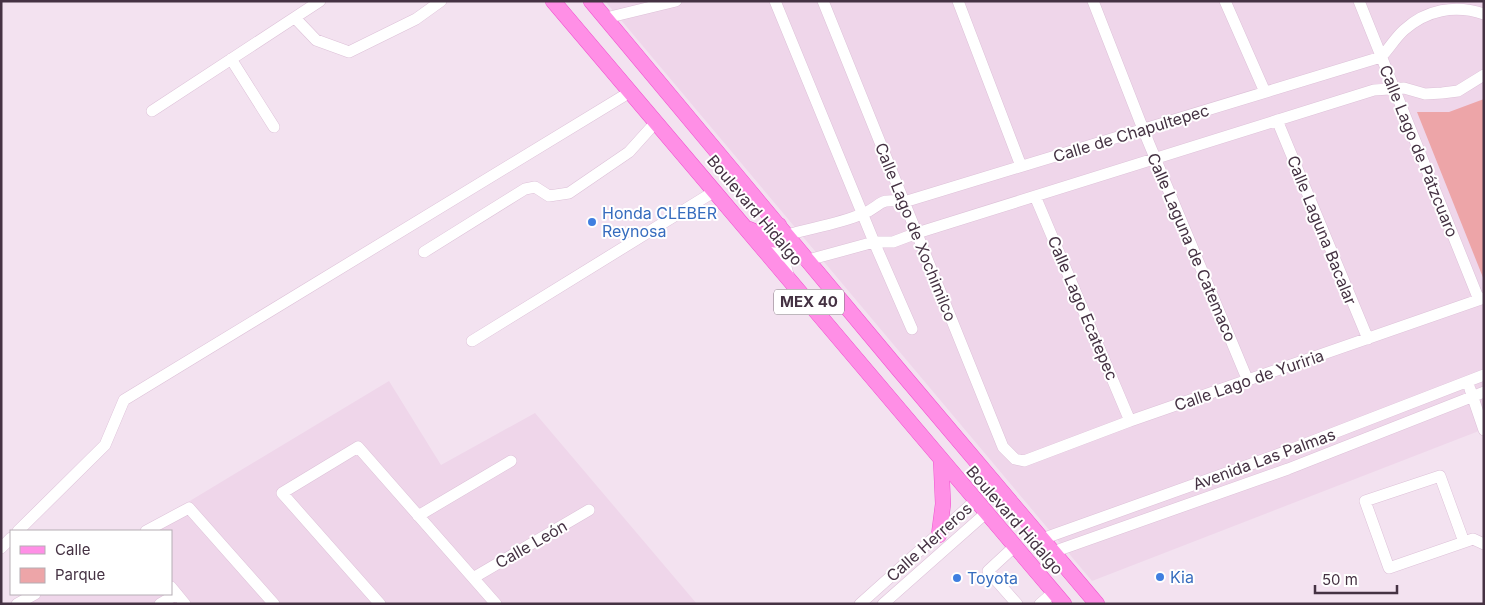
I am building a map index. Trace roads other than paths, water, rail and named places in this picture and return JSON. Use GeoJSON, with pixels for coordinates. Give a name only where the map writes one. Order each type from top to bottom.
{"type":"FeatureCollection","features":[{"type":"Feature","properties":{"kind":"main road","name":"Boulevard Hidalgo"},"geometry":{"type":"LineString","coordinates":[[553,1],[790,278],[941,460],[1059,598]]}},
{"type":"Feature","properties":{"kind":"main road","name":"Boulevard Hidalgo"},"geometry":{"type":"LineString","coordinates":[[591,1],[1098,604]]}},
{"type":"Feature","properties":{"kind":"main road"},"geometry":{"type":"LineString","coordinates":[[746,227],[774,240],[783,230]]}},
{"type":"Feature","properties":{"kind":"main road"},"geometry":{"type":"LineString","coordinates":[[790,278],[795,264],[808,260]]}},
{"type":"Feature","properties":{"kind":"main road"},"geometry":{"type":"LineString","coordinates":[[939,535],[943,504],[941,460]]}},
{"type":"Feature","properties":{"kind":"street"},"geometry":{"type":"LineString","coordinates":[[152,111],[320,1]]}},
{"type":"Feature","properties":{"kind":"street"},"geometry":{"type":"LineString","coordinates":[[295,18],[316,40],[349,52],[416,20],[441,1]]}},
{"type":"Feature","properties":{"kind":"street"},"geometry":{"type":"LineString","coordinates":[[606,18],[676,1]]}},
{"type":"Feature","properties":{"kind":"street"},"geometry":{"type":"LineString","coordinates":[[775,1],[874,242],[912,329]]}},
{"type":"Feature","properties":{"kind":"street","name":"Calle Lago de Xochimilco"},"geometry":{"type":"LineString","coordinates":[[823,1],[1003,447],[1015,459]]}},
{"type":"Feature","properties":{"kind":"street"},"geometry":{"type":"LineString","coordinates":[[958,1],[1021,166]]}},
{"type":"Feature","properties":{"kind":"street","name":"Calle Laguna de Catemaco"},"geometry":{"type":"LineString","coordinates":[[1093,1],[1155,159],[1248,380]]}},
{"type":"Feature","properties":{"kind":"street"},"geometry":{"type":"LineString","coordinates":[[1225,1],[1265,92]]}},
{"type":"Feature","properties":{"kind":"street","name":"Calle Lago de Pátzcuaro"},"geometry":{"type":"LineString","coordinates":[[1359,1],[1482,299]]}},
{"type":"Feature","properties":{"kind":"street"},"geometry":{"type":"LineString","coordinates":[[1381,57],[1402,32],[1417,20],[1435,11],[1471,10],[1484,14]]}},
{"type":"Feature","properties":{"kind":"street","name":"Calle de Chapultepec"},"geometry":{"type":"LineString","coordinates":[[783,230],[864,214],[878,203],[894,200],[904,202],[1381,57]]}},
{"type":"Feature","properties":{"kind":"street"},"geometry":{"type":"LineString","coordinates":[[231,60],[274,127]]}},
{"type":"Feature","properties":{"kind":"street","name":"Calle de Chapultepec"},"geometry":{"type":"LineString","coordinates":[[746,227],[783,256],[808,260],[874,242],[893,242],[917,232],[1374,90],[1404,88],[1425,94],[1458,91],[1484,75]]}},
{"type":"Feature","properties":{"kind":"street"},"geometry":{"type":"LineString","coordinates":[[19,530],[105,446],[124,400],[630,92]]}},
{"type":"Feature","properties":{"kind":"street","name":"Calle Laguna Bacalar"},"geometry":{"type":"LineString","coordinates":[[1277,120],[1368,339]]}},
{"type":"Feature","properties":{"kind":"street"},"geometry":{"type":"LineString","coordinates":[[424,252],[525,189],[535,187],[549,196],[569,193],[629,152],[656,122]]}},
{"type":"Feature","properties":{"kind":"street"},"geometry":{"type":"LineString","coordinates":[[472,341],[715,191]]}},
{"type":"Feature","properties":{"kind":"street","name":"Calle Lago Ecatepec"},"geometry":{"type":"LineString","coordinates":[[1035,196],[1130,421]]}},
{"type":"Feature","properties":{"kind":"street"},"geometry":{"type":"LineString","coordinates":[[783,230],[783,256],[790,278]]}},
{"type":"Feature","properties":{"kind":"street","name":"Calle Lago de Yuriria"},"geometry":{"type":"LineString","coordinates":[[1015,459],[1024,461],[1130,421],[1482,299]]}},
{"type":"Feature","properties":{"kind":"street","name":"Avenida Las Palmas"},"geometry":{"type":"LineString","coordinates":[[1042,539],[1282,453],[1467,381],[1483,378]]}},
{"type":"Feature","properties":{"kind":"street"},"geometry":{"type":"LineString","coordinates":[[1467,381],[1484,430]]}},
{"type":"Feature","properties":{"kind":"street","name":"Avenida Las Palmas"},"geometry":{"type":"LineString","coordinates":[[1053,552],[1288,469],[1484,392]]}},
{"type":"Feature","properties":{"kind":"street"},"geometry":{"type":"LineString","coordinates":[[380,604],[282,494],[358,447],[496,604]]}},
{"type":"Feature","properties":{"kind":"street"},"geometry":{"type":"LineString","coordinates":[[1282,453],[1288,469]]}},
{"type":"Feature","properties":{"kind":"street"},"geometry":{"type":"LineString","coordinates":[[418,516],[511,461]]}},
{"type":"Feature","properties":{"kind":"street"},"geometry":{"type":"LineString","coordinates":[[1464,542],[1440,476],[1365,501],[1389,568],[1473,539],[1484,544]]}},
{"type":"Feature","properties":{"kind":"street","name":"Calle Herreros"},"geometry":{"type":"LineString","coordinates":[[860,604],[939,535],[975,500]]}},
{"type":"Feature","properties":{"kind":"street"},"geometry":{"type":"LineString","coordinates":[[148,530],[189,508],[274,604]]}},
{"type":"Feature","properties":{"kind":"street","name":"Calle León"},"geometry":{"type":"LineString","coordinates":[[473,578],[589,510]]}},
{"type":"Feature","properties":{"kind":"street","name":"Calle Herreros"},"geometry":{"type":"LineString","coordinates":[[882,604],[986,512]]}},
{"type":"Feature","properties":{"kind":"street"},"geometry":{"type":"LineString","coordinates":[[1086,524],[1091,538]]}},
{"type":"Feature","properties":{"kind":"street"},"geometry":{"type":"LineString","coordinates":[[1,548],[10,539]]}},
{"type":"Feature","properties":{"kind":"street"},"geometry":{"type":"LineString","coordinates":[[1015,546],[988,572],[1017,604]]}},
{"type":"Feature","properties":{"kind":"street"},"geometry":{"type":"LineString","coordinates":[[174,591],[186,604]]}},
{"type":"Feature","properties":{"kind":"street"},"geometry":{"type":"LineString","coordinates":[[17,604],[33,595]]}},
{"type":"Feature","properties":{"kind":"street"},"geometry":{"type":"LineString","coordinates":[[160,604],[170,595]]}},
{"type":"Feature","properties":{"kind":"street"},"geometry":{"type":"LineString","coordinates":[[1040,604],[1059,598]]}},
{"type":"Feature","properties":{"kind":"place","name":"Honda CLEBER Reynosa"},"geometry":{"type":"Point","coordinates":[592,222]}},
{"type":"Feature","properties":{"kind":"place","name":"Kia"},"geometry":{"type":"Point","coordinates":[1160,577]}},
{"type":"Feature","properties":{"kind":"place","name":"Toyota"},"geometry":{"type":"Point","coordinates":[957,578]}}]}
